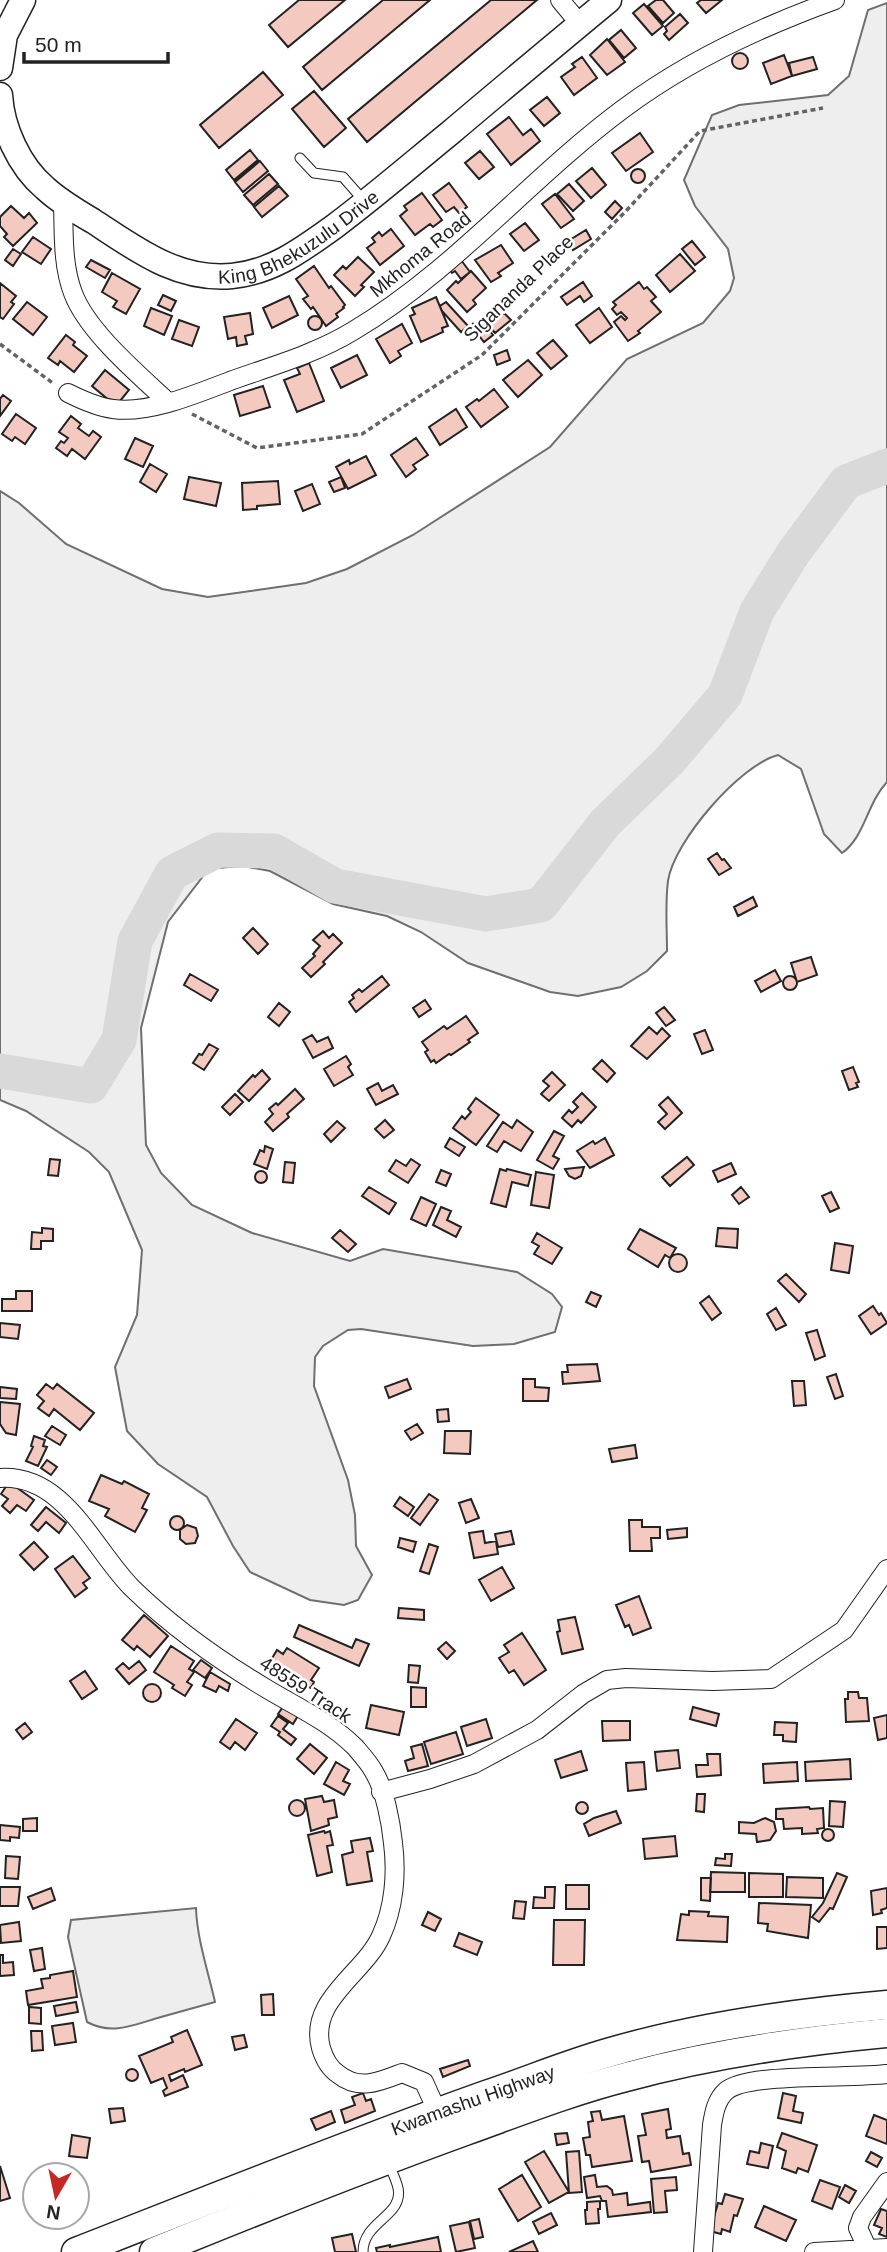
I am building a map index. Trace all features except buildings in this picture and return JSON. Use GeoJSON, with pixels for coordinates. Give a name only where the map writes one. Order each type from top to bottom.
{"type":"FeatureCollection","features":[{"type":"Feature","properties":{"kind":"main road","name":"Kwamashu Highway"},"geometry":{"type":"LineString","coordinates":[[154,2252],[387,2160],[443,2125],[552,2070],[675,2036],[819,2011],[887,2005]]}},
{"type":"Feature","properties":{"kind":"main road","name":"Kwamashu Highway"},"geometry":{"type":"LineString","coordinates":[[76,2252],[221,2194],[443,2125],[666,2067],[821,2039],[887,2033]]}},
{"type":"Feature","properties":{"kind":"street"},"geometry":{"type":"LineString","coordinates":[[0,68],[5,36],[23,0]]}},
{"type":"Feature","properties":{"kind":"street"},"geometry":{"type":"LineString","coordinates":[[560,0],[580,24]]}},
{"type":"Feature","properties":{"kind":"street","name":"King Bhekuzulu Drive"},"geometry":{"type":"LineString","coordinates":[[0,95],[7,129],[17,153],[38,181],[63,202],[156,261],[184,272],[213,276],[252,273],[288,258],[366,203],[609,0]]}},
{"type":"Feature","properties":{"kind":"street","name":"Mkhoma Road"},"geometry":{"type":"LineString","coordinates":[[68,393],[113,409],[134,410],[189,397],[307,354],[352,332],[381,314],[441,267],[597,129],[650,89],[761,29],[835,0]]}},
{"type":"Feature","properties":{"kind":"street"},"geometry":{"type":"LineString","coordinates":[[63,202],[65,250],[73,294],[96,329],[168,402]]}},
{"type":"Feature","properties":{"kind":"street","name":"48559 Track"},"geometry":{"type":"LineString","coordinates":[[0,1478],[15,1477],[53,1495],[68,1507],[113,1566],[150,1605],[225,1662],[340,1734],[375,1772],[393,1843],[394,1883],[390,1913],[380,1939],[324,2011],[319,2038],[327,2063],[335,2073],[345,2079],[355,2083],[374,2084],[402,2073],[424,2082],[443,2125]]}},
{"type":"Feature","properties":{"kind":"street"},"geometry":{"type":"LineString","coordinates":[[381,1792],[474,1764],[537,1730],[583,1694],[607,1680],[771,1679],[844,1630],[887,1569]]}},
{"type":"Feature","properties":{"kind":"street"},"geometry":{"type":"LineString","coordinates":[[704,2252],[712,2125],[716,2106],[727,2090],[747,2082],[887,2074]]}},
{"type":"Feature","properties":{"kind":"street"},"geometry":{"type":"LineString","coordinates":[[869,2251],[858,2228],[862,2217],[887,2182]]}},
{"type":"Feature","properties":{"kind":"street"},"geometry":{"type":"LineString","coordinates":[[814,2252],[887,2248]]}},
{"type":"Feature","properties":{"kind":"lane"},"geometry":{"type":"LineString","coordinates":[[300,158],[314,173],[343,177],[366,203]]}},
{"type":"Feature","properties":{"kind":"lane"},"geometry":{"type":"LineString","coordinates":[[363,2252],[367,2233],[397,2202],[398,2189],[387,2160]]}},
{"type":"Feature","properties":{"kind":"path","name":"Sigananda Place"},"geometry":{"type":"LineString","coordinates":[[168,402],[257,448],[362,434],[482,355],[626,211],[700,131],[823,108]]}},
{"type":"Feature","properties":{"kind":"path"},"geometry":{"type":"LineString","coordinates":[[0,344],[68,393]]}},
{"type":"Feature","properties":{"kind":"shaded area"},"geometry":{"type":"Polygon","coordinates":[[[887,3],[887,782],[850,846],[842,853],[824,834],[801,769],[778,755],[763,762],[728,789],[695,826],[682,846],[668,881],[667,951],[647,971],[621,987],[578,996],[550,992],[468,963],[421,932],[387,916],[333,904],[270,871],[243,866],[216,868],[204,875],[168,922],[141,1028],[146,1145],[161,1173],[192,1205],[252,1233],[350,1261],[383,1249],[517,1272],[552,1294],[562,1307],[555,1332],[514,1344],[473,1346],[361,1329],[348,1330],[323,1346],[315,1357],[314,1386],[348,1480],[355,1515],[356,1546],[372,1575],[358,1600],[344,1605],[310,1600],[250,1572],[207,1497],[158,1464],[127,1431],[115,1367],[137,1315],[142,1250],[109,1172],[89,1152],[26,1111],[0,1100],[0,491],[19,503],[66,544],[162,589],[208,597],[306,583],[347,569],[413,535],[550,447],[627,359],[703,323],[730,291],[734,278],[728,249],[695,206],[684,180],[712,115],[739,105],[828,95],[849,76],[868,10],[887,3]]]}},
{"type":"Feature","properties":{"kind":"shaded area"},"geometry":{"type":"Polygon","coordinates":[[[196,1908],[215,2002],[124,2027],[106,2028],[87,2022],[68,1937],[71,1920],[196,1908]]]}},
{"type":"Feature","properties":{"kind":"waterway"},"geometry":{"type":"LineString","coordinates":[[0,1071],[91,1086],[119,1040],[135,941],[172,873],[218,850],[274,851],[335,886],[486,914],[541,905],[605,823],[669,761],[725,695],[757,611],[794,552],[846,482],[887,466]]}}]}
